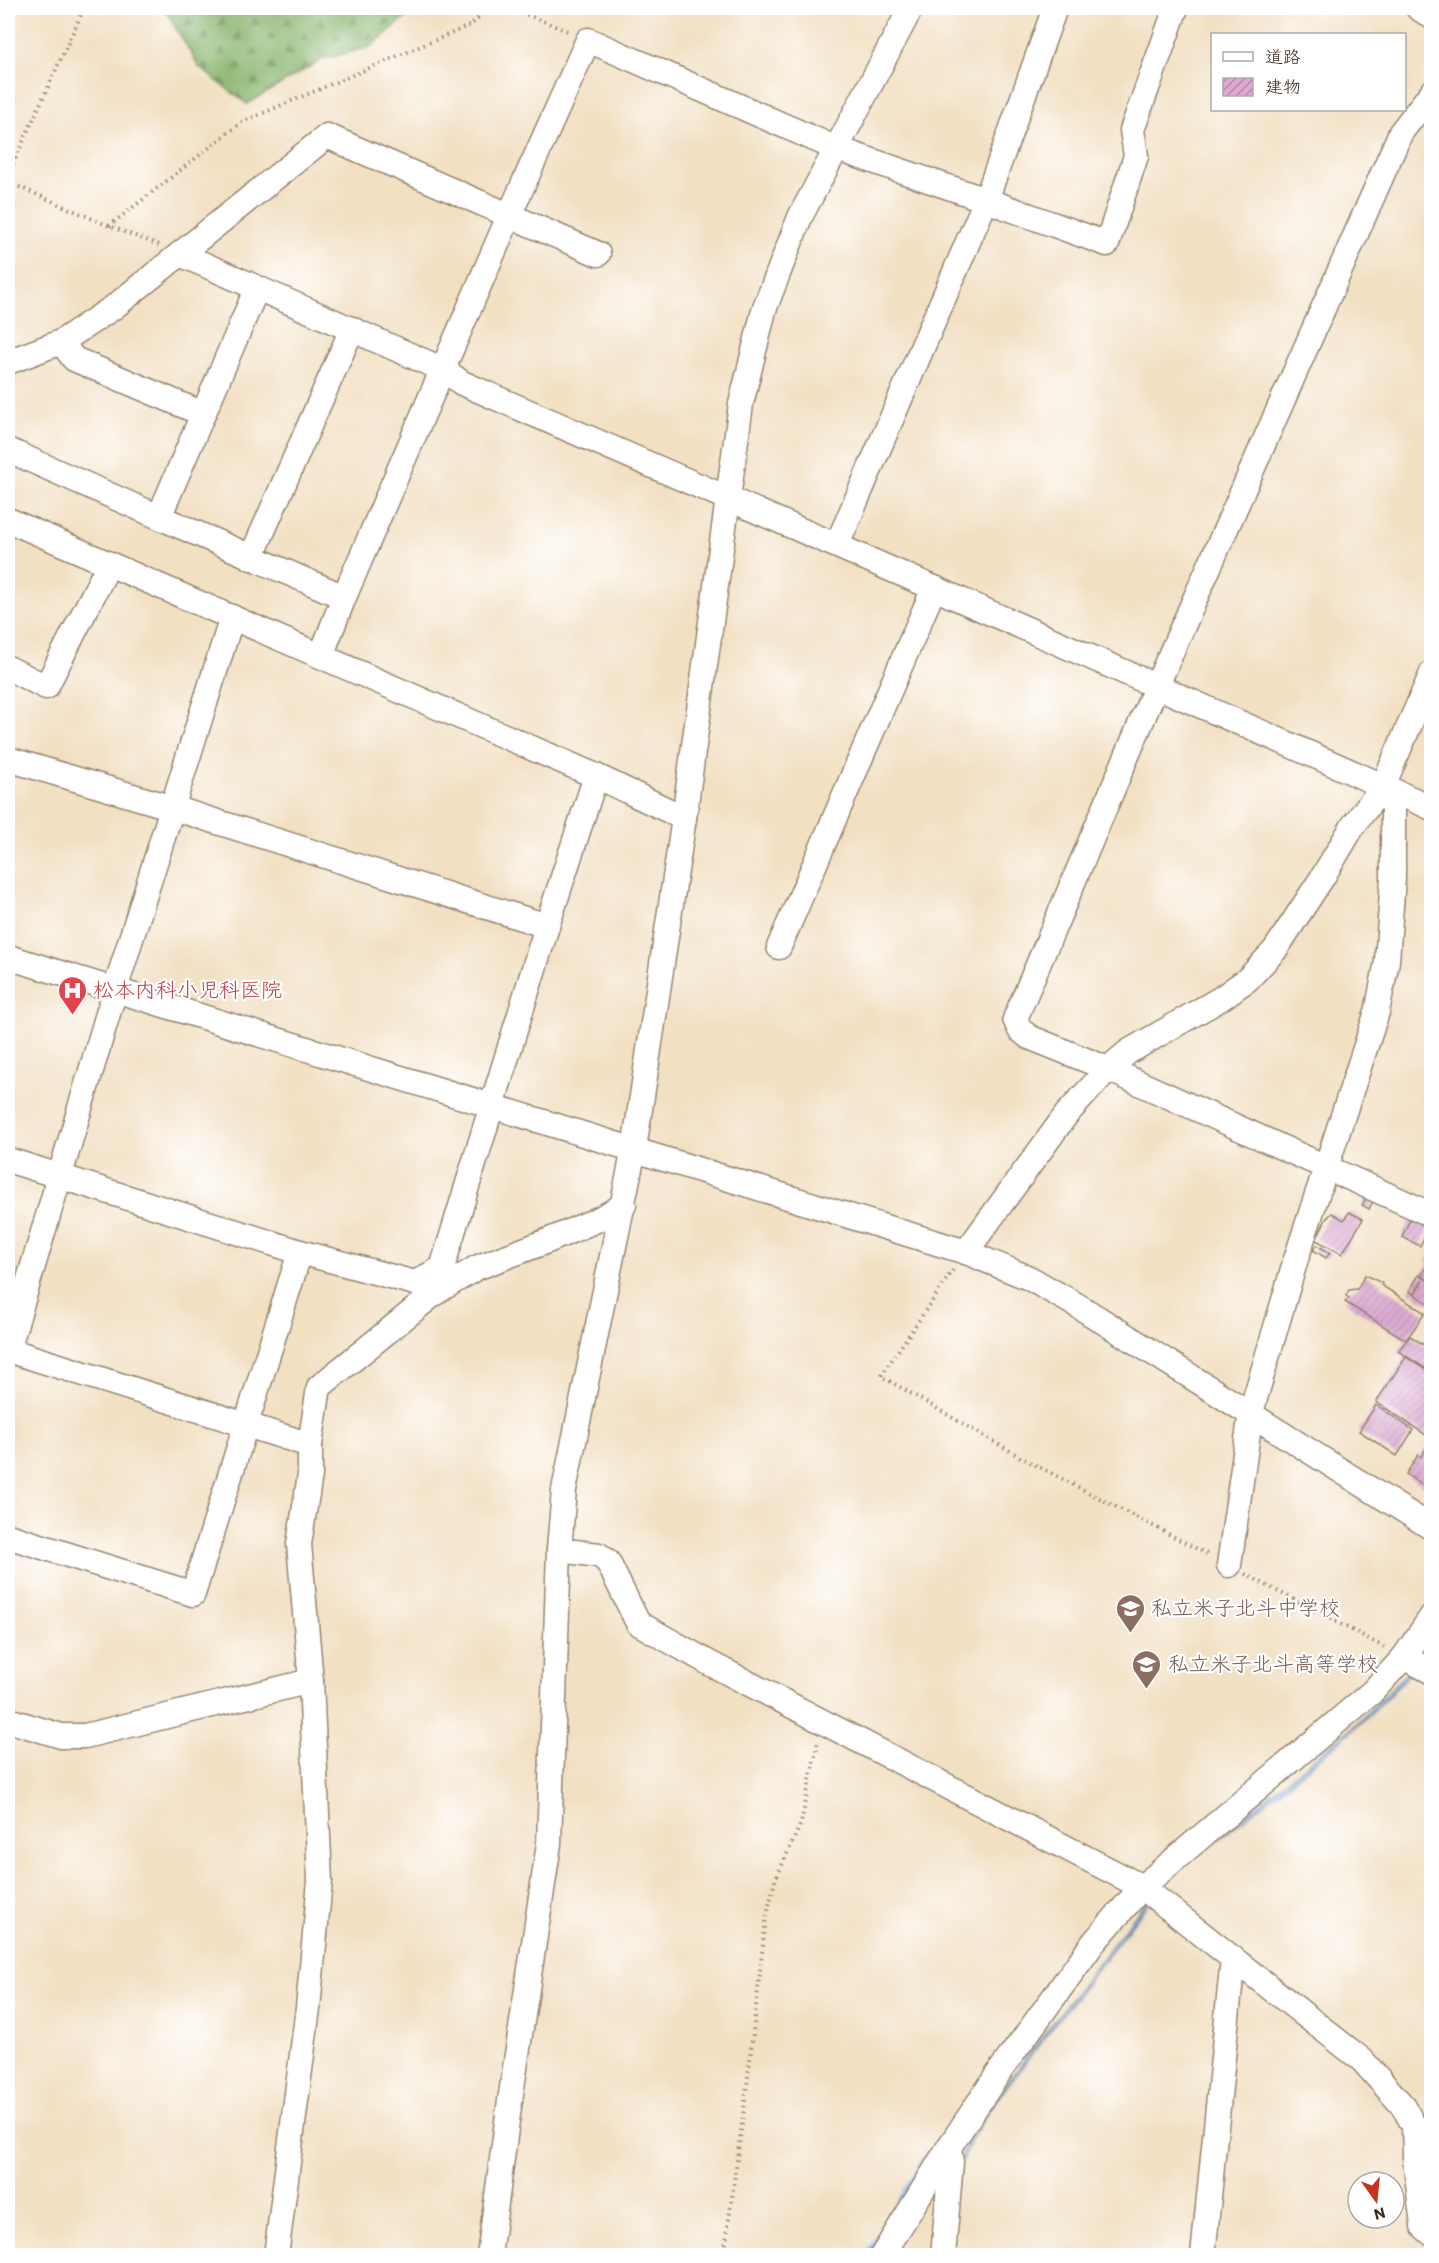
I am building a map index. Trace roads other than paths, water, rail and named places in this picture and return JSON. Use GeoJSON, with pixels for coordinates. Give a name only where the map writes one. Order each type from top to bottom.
{"type":"FeatureCollection","features":[{"type":"Feature","properties":{"kind":"street"},"geometry":{"type":"LineString","coordinates":[[489,2256],[549,1844],[559,1550],[564,1490],[634,1149],[684,818],[741,404],[764,310],[800,217],[911,8]]}},
{"type":"Feature","properties":{"kind":"street"},"geometry":{"type":"LineString","coordinates":[[837,545],[986,200],[1055,8]]}},
{"type":"Feature","properties":{"kind":"street"},"geometry":{"type":"LineString","coordinates":[[321,656],[344,597],[510,214],[588,40],[836,148],[1107,244],[1136,156],[1132,130],[1176,8]]}},
{"type":"Feature","properties":{"kind":"street"},"geometry":{"type":"LineString","coordinates":[[1418,8],[1431,17]]}},
{"type":"Feature","properties":{"kind":"street"},"geometry":{"type":"LineString","coordinates":[[1431,92],[1401,132],[1157,685],[1014,1019],[1020,1030],[1029,1038],[1108,1069],[1431,1215]]}},
{"type":"Feature","properties":{"kind":"street"},"geometry":{"type":"LineString","coordinates":[[8,362],[61,342],[114,307],[327,136],[510,214],[597,254]]}},
{"type":"Feature","properties":{"kind":"street"},"geometry":{"type":"LineString","coordinates":[[180,254],[444,370],[462,383],[1157,685],[1431,808]]}},
{"type":"Feature","properties":{"kind":"street"},"geometry":{"type":"LineString","coordinates":[[159,517],[257,288]]}},
{"type":"Feature","properties":{"kind":"street"},"geometry":{"type":"LineString","coordinates":[[251,558],[351,329]]}},
{"type":"Feature","properties":{"kind":"street"},"geometry":{"type":"LineString","coordinates":[[61,342],[74,359],[203,414]]}},
{"type":"Feature","properties":{"kind":"street"},"geometry":{"type":"LineString","coordinates":[[8,450],[344,597]]}},
{"type":"Feature","properties":{"kind":"street"},"geometry":{"type":"LineString","coordinates":[[8,519],[596,776],[684,818]]}},
{"type":"Feature","properties":{"kind":"street"},"geometry":{"type":"LineString","coordinates":[[8,668],[46,687],[109,564]]}},
{"type":"Feature","properties":{"kind":"street"},"geometry":{"type":"LineString","coordinates":[[779,947],[934,588]]}},
{"type":"Feature","properties":{"kind":"street"},"geometry":{"type":"LineString","coordinates":[[231,617],[115,990],[8,1350],[310,1445]]}},
{"type":"Feature","properties":{"kind":"street"},"geometry":{"type":"LineString","coordinates":[[966,1252],[1066,1115],[1108,1069],[1128,1052],[1220,999],[1248,979],[1275,950],[1353,826],[1388,788],[1431,673]]}},
{"type":"Feature","properties":{"kind":"street"},"geometry":{"type":"LineString","coordinates":[[8,759],[173,808],[547,926]]}},
{"type":"Feature","properties":{"kind":"street"},"geometry":{"type":"LineString","coordinates":[[276,2256],[308,2008],[320,1881],[311,1681],[299,1544],[310,1476],[310,1445],[319,1387],[431,1285],[442,1268],[547,926],[596,776]]}},
{"type":"Feature","properties":{"kind":"street"},"geometry":{"type":"LineString","coordinates":[[1229,1565],[1251,1412],[1325,1168],[1377,1011],[1387,961],[1393,878],[1388,788]]}},
{"type":"Feature","properties":{"kind":"street"},"geometry":{"type":"LineString","coordinates":[[8,957],[966,1252],[1029,1278],[1251,1412],[1431,1528]]}},
{"type":"Feature","properties":{"kind":"street"},"geometry":{"type":"LineString","coordinates":[[8,1160],[300,1252],[415,1283],[431,1285],[550,1240],[624,1205]]}},
{"type":"Feature","properties":{"kind":"street"},"geometry":{"type":"LineString","coordinates":[[8,1536],[193,1594],[300,1252]]}},
{"type":"Feature","properties":{"kind":"street"},"geometry":{"type":"LineString","coordinates":[[559,1550],[599,1555],[608,1562],[638,1623],[711,1664],[1142,1887],[1233,1958],[1362,2060],[1403,2106],[1414,2126],[1415,2158],[1423,2226],[1431,2234]]}},
{"type":"Feature","properties":{"kind":"street"},"geometry":{"type":"LineString","coordinates":[[882,2256],[948,2147],[1002,2068],[1094,1942],[1142,1887],[1372,1692],[1404,1657],[1431,1616]]}},
{"type":"Feature","properties":{"kind":"street"},"geometry":{"type":"LineString","coordinates":[[1404,1657],[1431,1671]]}},
{"type":"Feature","properties":{"kind":"street"},"geometry":{"type":"LineString","coordinates":[[8,1720],[61,1736],[85,1736],[311,1681]]}},
{"type":"Feature","properties":{"kind":"street"},"geometry":{"type":"LineString","coordinates":[[1203,2256],[1233,1958]]}},
{"type":"Feature","properties":{"kind":"street"},"geometry":{"type":"LineString","coordinates":[[943,2256],[951,2162],[948,2147]]}},
{"type":"Feature","properties":{"kind":"water"},"geometry":{"type":"Polygon","coordinates":[[[1410,1669],[1413,1670],[1391,1694],[1343,1738],[1216,1842],[1214,1840],[1355,1725],[1410,1669]]]}},
{"type":"Feature","properties":{"kind":"water"},"geometry":{"type":"Polygon","coordinates":[[[1147,1900],[1149,1902],[991,2107],[972,2138],[963,2160],[961,2158],[963,2151],[985,2111],[1147,1900]]]}},
{"type":"Feature","properties":{"kind":"waterway"},"geometry":{"type":"LineString","coordinates":[[867,2256],[927,2156],[935,2156]]}},
{"type":"Feature","properties":{"kind":"place","name":"松本内科小児科医院"},"geometry":{"type":"Point","coordinates":[72,1016]}},
{"type":"Feature","properties":{"kind":"place","name":"私立米子北斗中学校"},"geometry":{"type":"Point","coordinates":[1130,1634]}},
{"type":"Feature","properties":{"kind":"place","name":"私立米子北斗高等学校"},"geometry":{"type":"Point","coordinates":[1147,1690]}}]}
